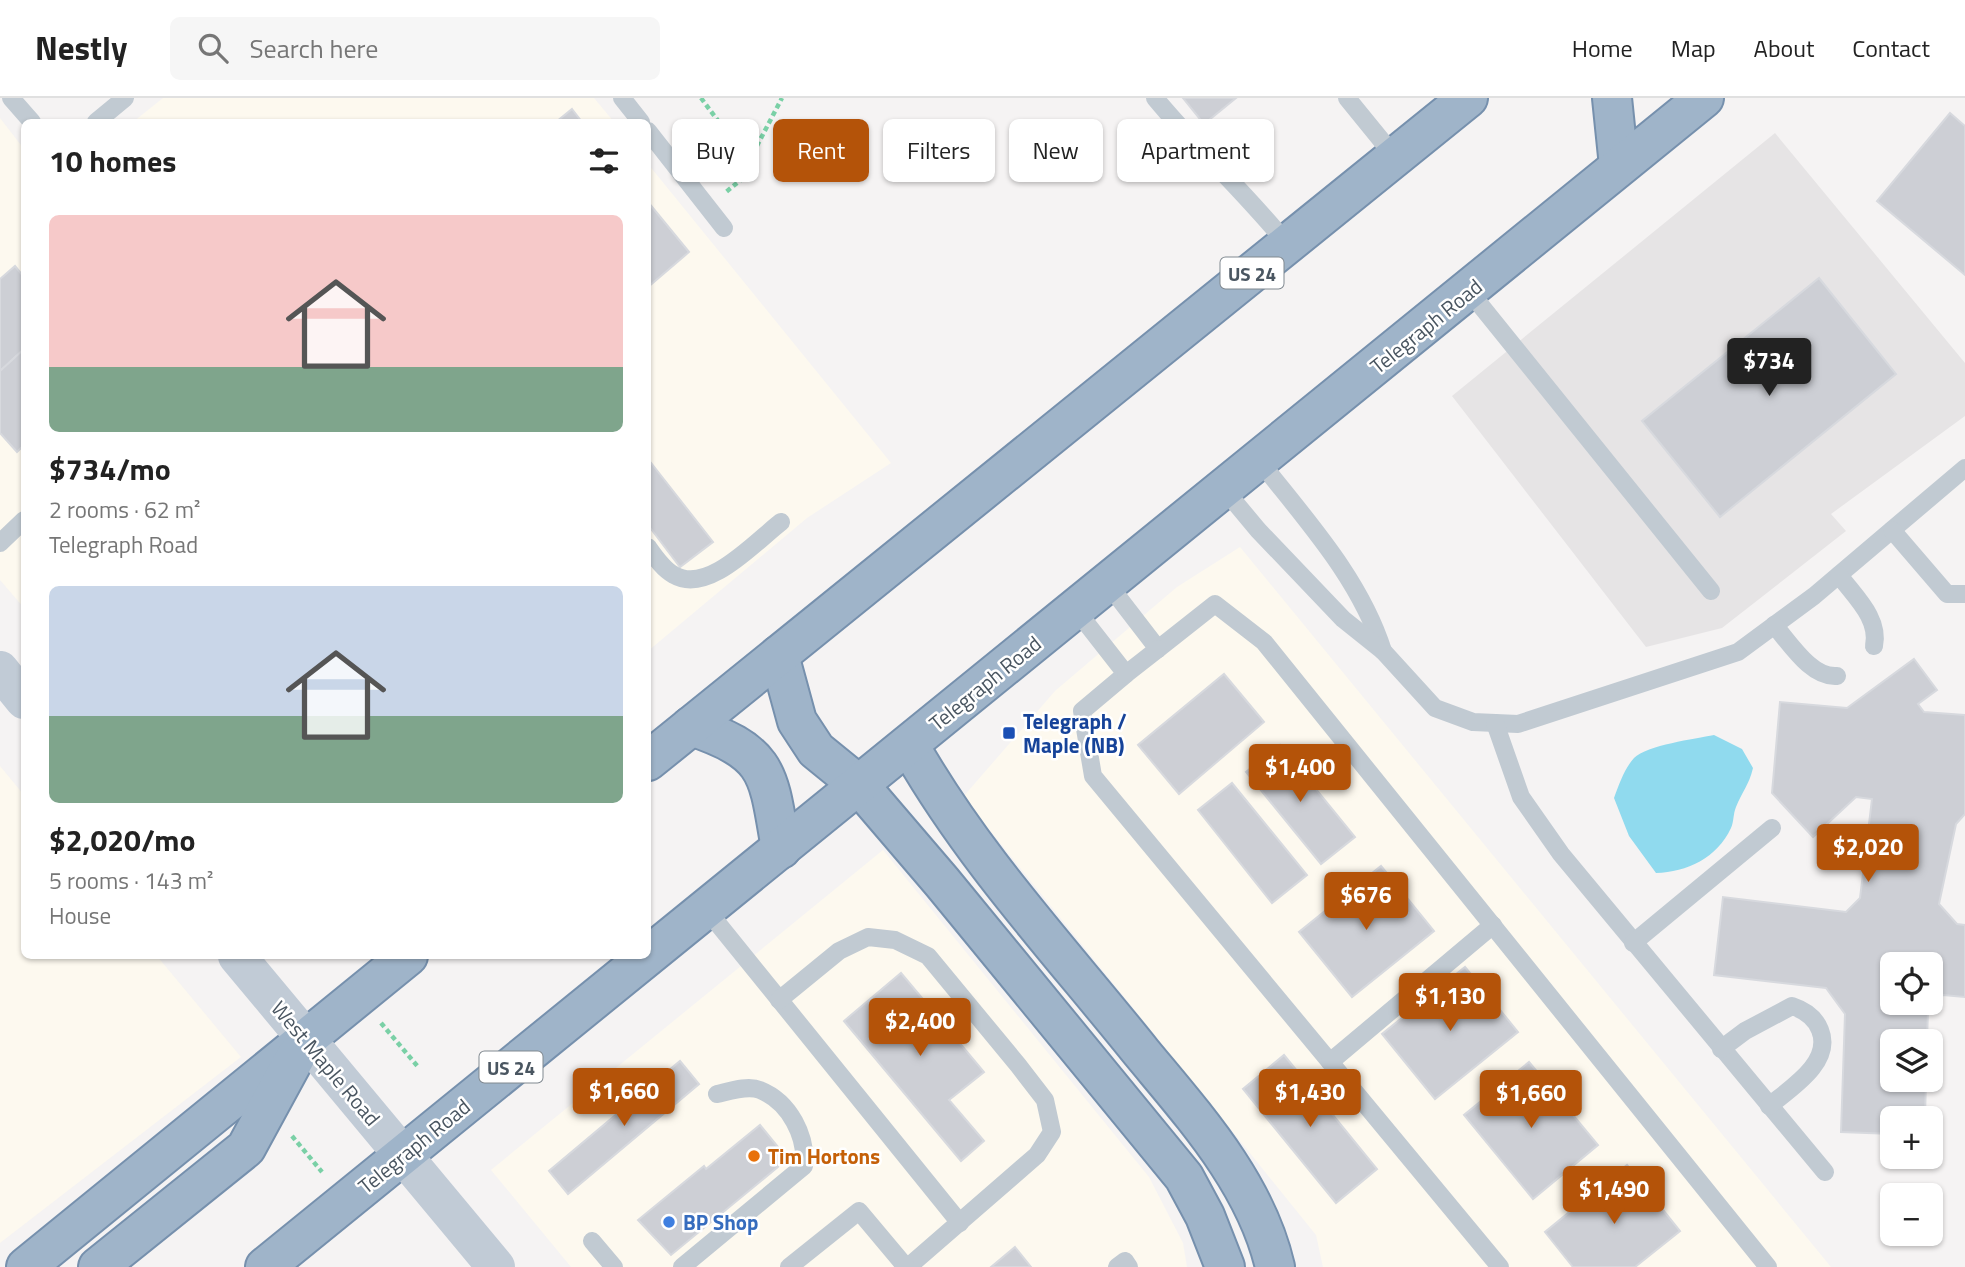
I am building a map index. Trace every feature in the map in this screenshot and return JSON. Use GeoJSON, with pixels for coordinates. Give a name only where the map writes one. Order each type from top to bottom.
{"type":"FeatureCollection","features":[{"type":"Feature","properties":{"kind":"highway","name":"US 24"},"geometry":{"type":"LineString","coordinates":[[651,759],[1468,98]]}},
{"type":"Feature","properties":{"kind":"highway"},"geometry":{"type":"LineString","coordinates":[[1612,98],[1619,166]]}},
{"type":"Feature","properties":{"kind":"highway","name":"Telegraph Road"},"geometry":{"type":"LineString","coordinates":[[651,953],[1704,98]]}},
{"type":"Feature","properties":{"kind":"highway"},"geometry":{"type":"LineString","coordinates":[[779,655],[791,705],[804,734],[816,750],[859,786],[1184,1177],[1205,1216],[1225,1267]]}},
{"type":"Feature","properties":{"kind":"highway"},"geometry":{"type":"LineString","coordinates":[[691,726],[730,739],[758,763],[769,783],[781,849]]}},
{"type":"Feature","properties":{"kind":"highway"},"geometry":{"type":"LineString","coordinates":[[909,745],[954,820],[1205,1130],[1249,1199],[1271,1247],[1275,1267]]}},
{"type":"Feature","properties":{"kind":"highway"},"geometry":{"type":"LineString","coordinates":[[26,1267],[404,959]]}},
{"type":"Feature","properties":{"kind":"highway","name":"Telegraph Road"},"geometry":{"type":"LineString","coordinates":[[265,1267],[644,959]]}},
{"type":"Feature","properties":{"kind":"highway"},"geometry":{"type":"LineString","coordinates":[[98,1267],[246,1148],[306,1039]]}},
{"type":"Feature","properties":{"kind":"main road"},"geometry":{"type":"LineString","coordinates":[[0,670],[21,696]]}},
{"type":"Feature","properties":{"kind":"main road","name":"West Maple Road"},"geometry":{"type":"LineString","coordinates":[[239,959],[496,1267]]}},
{"type":"Feature","properties":{"kind":"lane"},"geometry":{"type":"LineString","coordinates":[[11,98],[29,119]]}},
{"type":"Feature","properties":{"kind":"lane"},"geometry":{"type":"LineString","coordinates":[[100,119],[125,98]]}},
{"type":"Feature","properties":{"kind":"lane"},"geometry":{"type":"LineString","coordinates":[[621,98],[638,119]]}},
{"type":"Feature","properties":{"kind":"lane"},"geometry":{"type":"LineString","coordinates":[[1155,98],[1196,146],[1253,201],[1287,244]]}},
{"type":"Feature","properties":{"kind":"lane"},"geometry":{"type":"LineString","coordinates":[[1347,98],[1395,157]]}},
{"type":"Feature","properties":{"kind":"lane"},"geometry":{"type":"LineString","coordinates":[[651,135],[724,228]]}},
{"type":"Feature","properties":{"kind":"lane"},"geometry":{"type":"LineString","coordinates":[[1469,291],[1711,591]]}},
{"type":"Feature","properties":{"kind":"lane"},"geometry":{"type":"LineString","coordinates":[[1258,459],[1323,540],[1372,617],[1383,651]]}},
{"type":"Feature","properties":{"kind":"lane"},"geometry":{"type":"LineString","coordinates":[[1223,488],[1258,530],[1343,619],[1383,651],[1434,708],[1473,722],[1518,724],[1738,652],[1839,575],[1965,468]]}},
{"type":"Feature","properties":{"kind":"lane"},"geometry":{"type":"LineString","coordinates":[[651,550],[673,575],[699,580],[717,573],[781,522]]}},
{"type":"Feature","properties":{"kind":"lane"},"geometry":{"type":"LineString","coordinates":[[0,543],[21,523]]}},
{"type":"Feature","properties":{"kind":"lane"},"geometry":{"type":"LineString","coordinates":[[1892,530],[1947,594],[1965,594]]}},
{"type":"Feature","properties":{"kind":"lane"},"geometry":{"type":"LineString","coordinates":[[1839,575],[1873,621],[1877,635],[1874,646]]}},
{"type":"Feature","properties":{"kind":"lane"},"geometry":{"type":"LineString","coordinates":[[1108,584],[1158,649]]}},
{"type":"Feature","properties":{"kind":"lane"},"geometry":{"type":"LineString","coordinates":[[1500,1267],[1093,776],[1082,711],[1215,604],[1264,642],[1768,1267]]}},
{"type":"Feature","properties":{"kind":"lane"},"geometry":{"type":"LineString","coordinates":[[1076,610],[1126,674]]}},
{"type":"Feature","properties":{"kind":"lane"},"geometry":{"type":"LineString","coordinates":[[1774,625],[1816,671],[1826,677],[1837,676]]}},
{"type":"Feature","properties":{"kind":"lane"},"geometry":{"type":"LineString","coordinates":[[1494,723],[1521,797],[1561,854],[1825,1172]]}},
{"type":"Feature","properties":{"kind":"lane"},"geometry":{"type":"LineString","coordinates":[[1633,943],[1772,828]]}},
{"type":"Feature","properties":{"kind":"lane"},"geometry":{"type":"LineString","coordinates":[[706,909],[960,1223]]}},
{"type":"Feature","properties":{"kind":"lane"},"geometry":{"type":"LineString","coordinates":[[1330,1062],[1493,925]]}},
{"type":"Feature","properties":{"kind":"lane"},"geometry":{"type":"LineString","coordinates":[[779,1000],[839,951],[867,937],[895,940],[928,956],[1018,1065],[1045,1100],[1052,1132],[1037,1155],[907,1267],[859,1211],[789,1267]]}},
{"type":"Feature","properties":{"kind":"lane"},"geometry":{"type":"LineString","coordinates":[[1721,1049],[1745,1031],[1792,1006],[1803,1010],[1817,1023],[1824,1039],[1821,1054],[1802,1079],[1769,1106]]}},
{"type":"Feature","properties":{"kind":"lane"},"geometry":{"type":"LineString","coordinates":[[682,1267],[804,1166],[806,1149],[802,1136],[775,1100],[759,1089],[741,1089],[717,1094]]}},
{"type":"Feature","properties":{"kind":"lane"},"geometry":{"type":"LineString","coordinates":[[592,1241],[614,1267]]}},
{"type":"Feature","properties":{"kind":"lane"},"geometry":{"type":"LineString","coordinates":[[1117,1267],[1125,1261],[1129,1267]]}},
{"type":"Feature","properties":{"kind":"path"},"geometry":{"type":"LineString","coordinates":[[701,98],[717,119]]}},
{"type":"Feature","properties":{"kind":"path"},"geometry":{"type":"LineString","coordinates":[[759,142],[782,98]]}},
{"type":"Feature","properties":{"kind":"path"},"geometry":{"type":"LineString","coordinates":[[708,207],[738,182]]}},
{"type":"Feature","properties":{"kind":"path"},"geometry":{"type":"LineString","coordinates":[[380,1021],[419,1068]]}},
{"type":"Feature","properties":{"kind":"path"},"geometry":{"type":"LineString","coordinates":[[290,1134],[323,1172]]}},
{"type":"Feature","properties":{"kind":"shaded area"},"geometry":{"type":"Polygon","coordinates":[[[163,98],[594,98],[612,119],[137,119],[163,98]]]}},
{"type":"Feature","properties":{"kind":"shaded area"},"geometry":{"type":"Polygon","coordinates":[[[0,118],[21,145],[21,604],[0,580],[0,118]]]}},
{"type":"Feature","properties":{"kind":"shaded area"},"geometry":{"type":"Polygon","coordinates":[[[1775,133],[1965,363],[1965,416],[1831,514],[1846,531],[1722,628],[1646,647],[1452,396],[1775,133]]]}},
{"type":"Feature","properties":{"kind":"shaded area"},"geometry":{"type":"Polygon","coordinates":[[[651,168],[891,463],[807,518],[651,648],[651,168]]]}},
{"type":"Feature","properties":{"kind":"shaded area"},"geometry":{"type":"Polygon","coordinates":[[[1240,547],[1831,1267],[1323,1267],[1316,1235],[963,797],[1055,691],[1177,587],[1240,547]]]}},
{"type":"Feature","properties":{"kind":"shaded area"},"geometry":{"type":"Polygon","coordinates":[[[0,766],[21,791],[21,959],[159,959],[241,1057],[0,1243],[0,766]]]}},
{"type":"Feature","properties":{"kind":"shaded area"},"geometry":{"type":"Polygon","coordinates":[[[883,850],[1149,1177],[1183,1243],[1187,1267],[571,1267],[491,1170],[883,850]]]}},
{"type":"Feature","properties":{"kind":"water"},"geometry":{"type":"Polygon","coordinates":[[[1714,735],[1742,749],[1753,768],[1736,807],[1731,828],[1718,848],[1700,861],[1679,870],[1656,873],[1629,836],[1614,798],[1620,783],[1630,762],[1640,753],[1714,735]]]}},
{"type":"Feature","properties":{"kind":"building"},"geometry":{"type":"Polygon","coordinates":[[[1183,98],[1236,98],[1210,119],[1200,119],[1183,98]]]}},
{"type":"Feature","properties":{"kind":"building"},"geometry":{"type":"Polygon","coordinates":[[[572,109],[580,119],[560,119],[572,109]]]}},
{"type":"Feature","properties":{"kind":"building"},"geometry":{"type":"Polygon","coordinates":[[[1950,113],[1965,126],[1965,275],[1877,201],[1950,113]]]}},
{"type":"Feature","properties":{"kind":"building"},"geometry":{"type":"Polygon","coordinates":[[[651,206],[689,252],[651,284],[651,206]]]}},
{"type":"Feature","properties":{"kind":"building"},"geometry":{"type":"Polygon","coordinates":[[[15,266],[21,273],[21,352],[0,371],[0,279],[15,266]]]}},
{"type":"Feature","properties":{"kind":"building"},"geometry":{"type":"Polygon","coordinates":[[[1819,278],[1896,374],[1720,517],[1642,421],[1819,278]]]}},
{"type":"Feature","properties":{"kind":"building"},"geometry":{"type":"Polygon","coordinates":[[[21,352],[21,448],[17,452],[0,433],[0,371],[21,352]]]}},
{"type":"Feature","properties":{"kind":"building"},"geometry":{"type":"Polygon","coordinates":[[[651,463],[713,542],[680,567],[651,529],[651,463]]]}},
{"type":"Feature","properties":{"kind":"building"},"geometry":{"type":"Polygon","coordinates":[[[1914,659],[1937,690],[1918,704],[1924,712],[1965,715],[1965,814],[1956,824],[1939,904],[1957,924],[1965,925],[1965,997],[1943,995],[1943,952],[1880,952],[1880,1015],[1928,1015],[1927,1029],[1880,1029],[1880,1092],[1926,1092],[1925,1106],[1880,1106],[1880,1134],[1841,1132],[1845,1014],[1826,988],[1714,975],[1723,897],[1846,912],[1860,898],[1872,799],[1856,797],[1813,837],[1772,793],[1780,702],[1847,708],[1914,659]]]}},
{"type":"Feature","properties":{"kind":"building"},"geometry":{"type":"Polygon","coordinates":[[[1224,674],[1264,722],[1179,794],[1138,745],[1224,674]]]}},
{"type":"Feature","properties":{"kind":"building"},"geometry":{"type":"Polygon","coordinates":[[[1280,745],[1355,837],[1321,864],[1246,772],[1280,745]]]}},
{"type":"Feature","properties":{"kind":"building"},"geometry":{"type":"Polygon","coordinates":[[[1232,783],[1307,875],[1272,903],[1198,810],[1232,783]]]}},
{"type":"Feature","properties":{"kind":"building"},"geometry":{"type":"Polygon","coordinates":[[[1381,866],[1434,931],[1352,997],[1299,932],[1381,866]]]}},
{"type":"Feature","properties":{"kind":"building"},"geometry":{"type":"Polygon","coordinates":[[[1465,967],[1518,1032],[1435,1099],[1382,1034],[1465,967]]]}},
{"type":"Feature","properties":{"kind":"building"},"geometry":{"type":"Polygon","coordinates":[[[901,973],[984,1072],[949,1100],[984,1141],[961,1161],[844,1021],[901,973]]]}},
{"type":"Feature","properties":{"kind":"building"},"geometry":{"type":"Polygon","coordinates":[[[1284,1055],[1377,1169],[1336,1203],[1243,1089],[1284,1055]]]}},
{"type":"Feature","properties":{"kind":"building"},"geometry":{"type":"Polygon","coordinates":[[[680,1061],[699,1084],[568,1194],[549,1171],[680,1061]]]}},
{"type":"Feature","properties":{"kind":"building"},"geometry":{"type":"Polygon","coordinates":[[[1529,1062],[1598,1145],[1533,1199],[1464,1115],[1529,1062]]]}},
{"type":"Feature","properties":{"kind":"building"},"geometry":{"type":"Polygon","coordinates":[[[760,1125],[778,1147],[781,1160],[778,1167],[671,1255],[638,1220],[760,1125]]]}},
{"type":"Feature","properties":{"kind":"building"},"geometry":{"type":"Polygon","coordinates":[[[1627,1165],[1680,1231],[1635,1267],[1573,1267],[1545,1232],[1627,1165]]]}},
{"type":"Feature","properties":{"kind":"building"},"geometry":{"type":"Polygon","coordinates":[[[1015,1247],[1031,1267],[991,1267],[1015,1247]]]}},
{"type":"Feature","properties":{"kind":"place","name":"Telegraph / Maple (NB)"},"geometry":{"type":"Point","coordinates":[1009,733]}},
{"type":"Feature","properties":{"kind":"place","name":"Tim Hortons"},"geometry":{"type":"Point","coordinates":[754,1156]}},
{"type":"Feature","properties":{"kind":"place","name":"BP Shop"},"geometry":{"type":"Point","coordinates":[669,1222]}}]}
